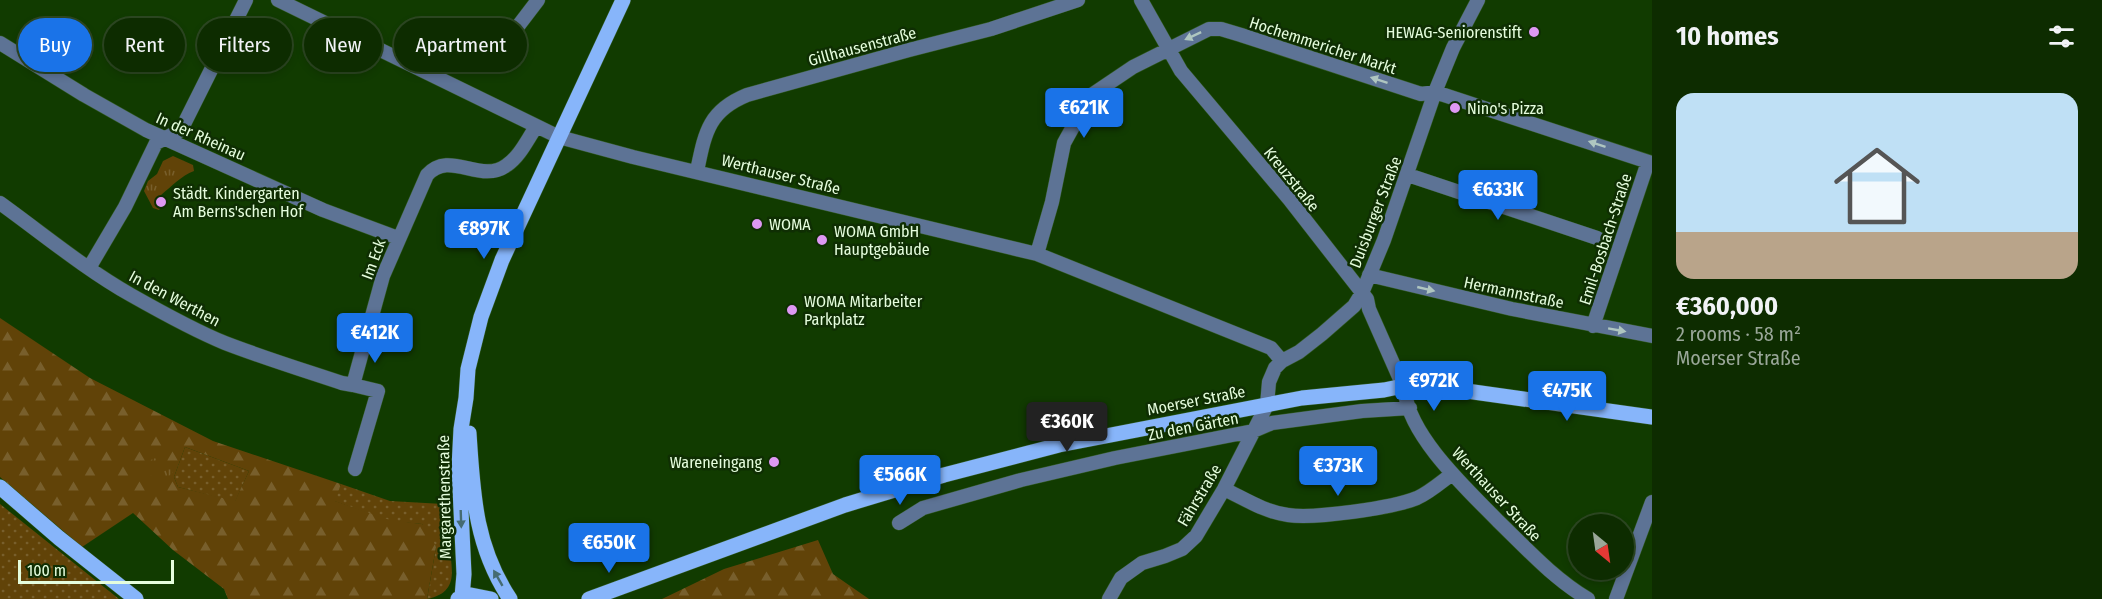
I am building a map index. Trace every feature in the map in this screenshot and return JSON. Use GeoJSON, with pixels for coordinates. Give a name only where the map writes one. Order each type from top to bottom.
{"type":"FeatureCollection","features":[{"type":"Feature","properties":{"kind":"main road","name":"Margarethenstraße"},"geometry":{"type":"LineString","coordinates":[[460,598],[464,574],[459,467],[461,429],[468,369],[481,317],[502,260],[622,0]]}},
{"type":"Feature","properties":{"kind":"main road","name":"Moerser Straße"},"geometry":{"type":"LineString","coordinates":[[589,599],[728,546],[845,505],[944,475],[1059,445],[1302,398],[1404,389],[1430,395],[1487,395],[1652,417]]}},
{"type":"Feature","properties":{"kind":"main road","name":"Margarethenstraße"},"geometry":{"type":"LineString","coordinates":[[466,398],[474,506],[479,531],[490,564],[510,599]]}},
{"type":"Feature","properties":{"kind":"main road"},"geometry":{"type":"LineString","coordinates":[[0,487],[59,538],[136,599]]}},
{"type":"Feature","properties":{"kind":"main road","name":"Moerser Straße"},"geometry":{"type":"LineString","coordinates":[[611,599],[640,581]]}},
{"type":"Feature","properties":{"kind":"main road"},"geometry":{"type":"LineString","coordinates":[[460,598],[478,595],[491,599]]}},
{"type":"Feature","properties":{"kind":"street"},"geometry":{"type":"LineString","coordinates":[[89,268],[125,207],[156,143],[181,130],[246,0]]}},
{"type":"Feature","properties":{"kind":"street","name":"Werthauser Straße"},"geometry":{"type":"LineString","coordinates":[[278,0],[560,137],[633,157],[1037,254],[1271,348],[1282,361]]}},
{"type":"Feature","properties":{"kind":"street"},"geometry":{"type":"LineString","coordinates":[[524,18],[538,0]]}},
{"type":"Feature","properties":{"kind":"street","name":"Gillhausenstraße"},"geometry":{"type":"LineString","coordinates":[[697,171],[704,136],[719,111],[731,101],[747,94],[991,29],[1078,0]]}},
{"type":"Feature","properties":{"kind":"street","name":"Kreuzstraße"},"geometry":{"type":"LineString","coordinates":[[1141,0],[1188,80],[1289,199],[1367,299],[1369,309],[1404,389]]}},
{"type":"Feature","properties":{"kind":"street","name":"Duisburger Straße"},"geometry":{"type":"LineString","coordinates":[[1282,361],[1299,352],[1322,334],[1354,306],[1362,293],[1408,175],[1435,92],[1478,0]]}},
{"type":"Feature","properties":{"kind":"street","name":"Hochemmericher Markt"},"geometry":{"type":"LineString","coordinates":[[1037,254],[1065,143],[1090,96],[1133,67],[1209,29],[1221,29],[1421,94],[1435,92],[1650,162]]}},
{"type":"Feature","properties":{"kind":"street","name":"In der Rheinau"},"geometry":{"type":"LineString","coordinates":[[0,43],[146,130],[323,210],[398,238]]}},
{"type":"Feature","properties":{"kind":"street","name":"Im Eck"},"geometry":{"type":"LineString","coordinates":[[353,385],[384,276],[398,238],[427,175],[434,167],[447,164],[494,172],[507,166],[517,157],[536,127]]}},
{"type":"Feature","properties":{"kind":"street","name":"Emil-Bosbach-Straße"},"geometry":{"type":"LineString","coordinates":[[1593,326],[1618,245],[1650,162]]}},
{"type":"Feature","properties":{"kind":"street"},"geometry":{"type":"LineString","coordinates":[[1408,175],[1597,238]]}},
{"type":"Feature","properties":{"kind":"street","name":"In den Werthen"},"geometry":{"type":"LineString","coordinates":[[0,203],[89,268],[130,294],[223,342],[277,362],[353,385]]}},
{"type":"Feature","properties":{"kind":"street","name":"Hermannstraße"},"geometry":{"type":"LineString","coordinates":[[1369,275],[1593,326],[1652,336]]}},
{"type":"Feature","properties":{"kind":"street"},"geometry":{"type":"LineString","coordinates":[[1267,405],[1269,382],[1275,368],[1282,361]]}},
{"type":"Feature","properties":{"kind":"street"},"geometry":{"type":"LineString","coordinates":[[353,385],[378,391],[355,469]]}},
{"type":"Feature","properties":{"kind":"street","name":"Werthauser Straße"},"geometry":{"type":"LineString","coordinates":[[1404,389],[1416,424],[1452,474],[1549,572],[1588,599]]}},
{"type":"Feature","properties":{"kind":"street","name":"Fährstraße"},"geometry":{"type":"LineString","coordinates":[[1109,599],[1121,578],[1142,563],[1182,549],[1196,536],[1224,489],[1267,405]]}},
{"type":"Feature","properties":{"kind":"street"},"geometry":{"type":"LineString","coordinates":[[1253,431],[1272,423],[1362,411],[1410,408]]}},
{"type":"Feature","properties":{"kind":"street","name":"Zu den Gärten"},"geometry":{"type":"LineString","coordinates":[[899,523],[923,508],[1021,480],[1115,458],[1253,431]]}},
{"type":"Feature","properties":{"kind":"street"},"geometry":{"type":"LineString","coordinates":[[1224,489],[1268,510],[1290,516],[1311,516],[1368,509],[1416,498],[1452,474]]}},
{"type":"Feature","properties":{"kind":"street"},"geometry":{"type":"LineString","coordinates":[[1616,599],[1652,502]]}},
{"type":"Feature","properties":{"kind":"green space"},"geometry":{"type":"Polygon","coordinates":[[[173,156],[193,165],[194,171],[181,178],[161,195],[165,203],[159,210],[153,208],[144,191],[148,181],[157,174],[163,161],[173,156]]]}},
{"type":"Feature","properties":{"kind":"green space"},"geometry":{"type":"Polygon","coordinates":[[[0,318],[90,378],[213,441],[341,484],[335,501],[390,520],[422,524],[429,531],[436,547],[427,599],[228,599],[224,589],[173,550],[133,513],[82,547],[0,477],[0,318]],[[185,447],[174,477],[178,487],[235,501],[249,471],[185,447]]]}},
{"type":"Feature","properties":{"kind":"green space"},"geometry":{"type":"Polygon","coordinates":[[[185,447],[249,471],[235,502],[178,487],[174,477],[185,447]]]}},
{"type":"Feature","properties":{"kind":"green space"},"geometry":{"type":"Polygon","coordinates":[[[154,458],[169,465],[173,472],[167,478],[157,479],[148,474],[145,464],[154,458]]]}},
{"type":"Feature","properties":{"kind":"green space"},"geometry":{"type":"Polygon","coordinates":[[[341,484],[390,501],[443,504],[447,508],[452,570],[449,585],[445,591],[427,599],[436,547],[422,524],[390,521],[334,501],[341,484]]]}},
{"type":"Feature","properties":{"kind":"green space"},"geometry":{"type":"Polygon","coordinates":[[[0,504],[119,599],[0,599],[0,504]]]}},
{"type":"Feature","properties":{"kind":"green space"},"geometry":{"type":"Polygon","coordinates":[[[818,540],[833,574],[869,599],[662,599],[724,569],[818,540]]]}},
{"type":"Feature","properties":{"kind":"tunnel"},"geometry":{"type":"LineString","coordinates":[[1597,238],[1616,244]]}},
{"type":"Feature","properties":{"kind":"place","name":"HEWAG-Seniorenstift"},"geometry":{"type":"Point","coordinates":[1534,32]}},
{"type":"Feature","properties":{"kind":"place","name":"Nino's Pizza"},"geometry":{"type":"Point","coordinates":[1455,108]}},
{"type":"Feature","properties":{"kind":"place","name":"Städt. Kindergarten Am Berns'schen Hof"},"geometry":{"type":"Point","coordinates":[161,202]}},
{"type":"Feature","properties":{"kind":"place","name":"WOMA"},"geometry":{"type":"Point","coordinates":[757,224]}},
{"type":"Feature","properties":{"kind":"place","name":"WOMA GmbH Hauptgebäude"},"geometry":{"type":"Point","coordinates":[822,240]}},
{"type":"Feature","properties":{"kind":"place","name":"WOMA Mitarbeiter Parkplatz"},"geometry":{"type":"Point","coordinates":[792,310]}},
{"type":"Feature","properties":{"kind":"place","name":"Wareneingang"},"geometry":{"type":"Point","coordinates":[774,462]}}]}
